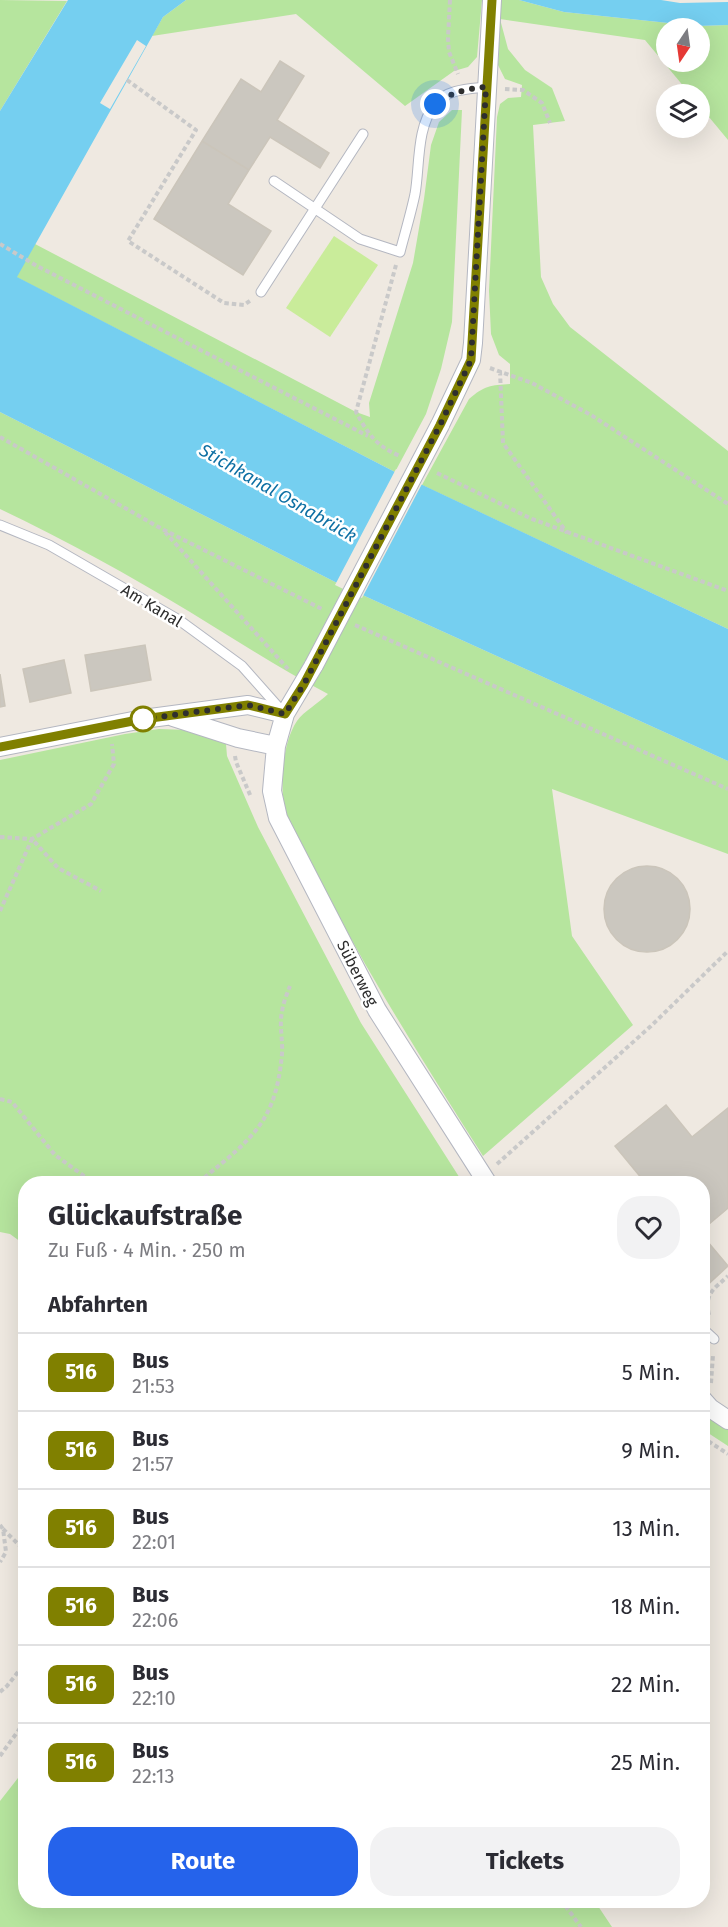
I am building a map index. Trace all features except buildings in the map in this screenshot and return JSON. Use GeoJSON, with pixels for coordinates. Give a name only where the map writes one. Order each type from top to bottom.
{"type":"FeatureCollection","features":[{"type":"Feature","properties":{"kind":"street"},"geometry":{"type":"LineString","coordinates":[[471,360],[492,0]]}},
{"type":"Feature","properties":{"kind":"street","name":"Süberweg"},"geometry":{"type":"LineString","coordinates":[[471,360],[440,425],[314,665],[285,714],[276,746],[272,791],[278,818],[377,1010],[483,1176]]}},
{"type":"Feature","properties":{"kind":"street"},"geometry":{"type":"LineString","coordinates":[[0,747],[169,715],[248,705],[285,714]]}},
{"type":"Feature","properties":{"kind":"street"},"geometry":{"type":"LineString","coordinates":[[169,715],[238,738],[276,746]]}},
{"type":"Feature","properties":{"kind":"street"},"geometry":{"type":"LineString","coordinates":[[710,1408],[728,1420]]}},
{"type":"Feature","properties":{"kind":"lane"},"geometry":{"type":"LineString","coordinates":[[274,181],[360,239],[400,252],[415,194],[423,128],[435,104],[449,94],[464,89],[486,87]]}},
{"type":"Feature","properties":{"kind":"lane"},"geometry":{"type":"LineString","coordinates":[[261,292],[363,134]]}},
{"type":"Feature","properties":{"kind":"lane","name":"Am Kanal"},"geometry":{"type":"LineString","coordinates":[[0,525],[49,545],[179,620],[242,666],[285,714]]}},
{"type":"Feature","properties":{"kind":"lane"},"geometry":{"type":"LineString","coordinates":[[710,1335],[714,1339]]}},
{"type":"Feature","properties":{"kind":"path"},"geometry":{"type":"LineString","coordinates":[[450,0],[447,38],[449,52],[464,89]]}},
{"type":"Feature","properties":{"kind":"path"},"geometry":{"type":"LineString","coordinates":[[127,80],[196,130],[128,241],[224,303],[244,305],[261,292]]}},
{"type":"Feature","properties":{"kind":"path"},"geometry":{"type":"LineString","coordinates":[[486,87],[523,90],[542,102],[550,123]]}},
{"type":"Feature","properties":{"kind":"path"},"geometry":{"type":"LineString","coordinates":[[0,244],[37,266],[369,436],[387,451],[405,458]]}},
{"type":"Feature","properties":{"kind":"path"},"geometry":{"type":"LineString","coordinates":[[369,436],[356,412],[400,252]]}},
{"type":"Feature","properties":{"kind":"path"},"geometry":{"type":"LineString","coordinates":[[471,360],[532,383],[591,415],[728,504]]}},
{"type":"Feature","properties":{"kind":"path"},"geometry":{"type":"LineString","coordinates":[[500,371],[503,443],[567,533]]}},
{"type":"Feature","properties":{"kind":"path"},"geometry":{"type":"LineString","coordinates":[[431,470],[532,519],[728,591]]}},
{"type":"Feature","properties":{"kind":"path"},"geometry":{"type":"LineString","coordinates":[[162,529],[285,666],[304,684]]}},
{"type":"Feature","properties":{"kind":"path"},"geometry":{"type":"LineString","coordinates":[[0,837],[32,839],[92,804],[114,764],[110,725]]}},
{"type":"Feature","properties":{"kind":"path"},"geometry":{"type":"LineString","coordinates":[[32,839],[58,868],[101,891]]}},
{"type":"Feature","properties":{"kind":"path"},"geometry":{"type":"LineString","coordinates":[[0,911],[32,839]]}},
{"type":"Feature","properties":{"kind":"path"},"geometry":{"type":"LineString","coordinates":[[490,1176],[728,951]]}},
{"type":"Feature","properties":{"kind":"path"},"geometry":{"type":"LineString","coordinates":[[206,1176],[258,1130],[273,1104],[280,1072],[281,1013],[290,986]]}},
{"type":"Feature","properties":{"kind":"path"},"geometry":{"type":"LineString","coordinates":[[0,1099],[12,1102],[55,1155],[84,1176]]}},
{"type":"Feature","properties":{"kind":"path"},"geometry":{"type":"LineString","coordinates":[[710,1442],[728,1454]]}},
{"type":"Feature","properties":{"kind":"path"},"geometry":{"type":"LineString","coordinates":[[2,1527],[18,1544]]}},
{"type":"Feature","properties":{"kind":"path"},"geometry":{"type":"LineString","coordinates":[[0,1562],[6,1552],[2,1527]]}},
{"type":"Feature","properties":{"kind":"path"},"geometry":{"type":"LineString","coordinates":[[0,1692],[18,1672]]}},
{"type":"Feature","properties":{"kind":"path"},"geometry":{"type":"LineString","coordinates":[[0,1756],[18,1731]]}},
{"type":"Feature","properties":{"kind":"path"},"geometry":{"type":"LineString","coordinates":[[567,1908],[581,1927]]}},
{"type":"Feature","properties":{"kind":"green space"},"geometry":{"type":"Polygon","coordinates":[[[0,0],[67,1],[0,111],[0,0]]]}},
{"type":"Feature","properties":{"kind":"green space"},"geometry":{"type":"Polygon","coordinates":[[[186,0],[482,0],[477,57],[468,67],[454,71],[405,106],[296,14],[152,36],[163,17],[186,0]]]}},
{"type":"Feature","properties":{"kind":"green space"},"geometry":{"type":"Polygon","coordinates":[[[501,0],[519,0],[564,12],[656,22],[656,53],[645,40],[500,19],[501,0]]]}},
{"type":"Feature","properties":{"kind":"green space"},"geometry":{"type":"Polygon","coordinates":[[[500,19],[508,49],[525,70],[552,88],[565,121],[533,125],[541,277],[553,304],[570,327],[728,451],[728,629],[422,485],[469,399],[488,387],[510,384],[510,364],[499,355],[491,334],[489,291],[497,117],[500,104],[508,98],[521,97],[522,85],[505,79],[498,65],[500,19]]]}},
{"type":"Feature","properties":{"kind":"green space"},"geometry":{"type":"Polygon","coordinates":[[[728,25],[728,140],[710,118],[710,84],[682,84],[672,72],[710,72],[710,26],[728,25]]]}},
{"type":"Feature","properties":{"kind":"green space"},"geometry":{"type":"Polygon","coordinates":[[[452,110],[462,110],[452,322],[441,369],[426,414],[395,472],[16,277],[35,244],[356,412],[370,417],[369,403],[413,263],[431,145],[439,122],[452,110]]]}},
{"type":"Feature","properties":{"kind":"green space"},"geometry":{"type":"Polygon","coordinates":[[[334,236],[378,265],[330,337],[286,308],[334,236]]]}},
{"type":"Feature","properties":{"kind":"green space"},"geometry":{"type":"Polygon","coordinates":[[[0,412],[347,588],[728,761],[728,854],[552,789],[572,936],[633,1025],[483,1156],[375,980],[334,908],[287,815],[284,806],[283,778],[284,757],[289,738],[300,717],[328,694],[120,571],[0,509],[0,412]]]}},
{"type":"Feature","properties":{"kind":"green space"},"geometry":{"type":"Polygon","coordinates":[[[159,729],[187,730],[226,744],[227,756],[258,827],[361,1023],[459,1176],[18,1176],[18,1240],[10,1234],[0,1232],[0,760],[159,729]]]}},
{"type":"Feature","properties":{"kind":"green space"},"geometry":{"type":"Polygon","coordinates":[[[710,1417],[728,1429],[728,1446],[710,1434],[710,1417]]]}},
{"type":"Feature","properties":{"kind":"green space"},"geometry":{"type":"Polygon","coordinates":[[[18,1778],[18,1908],[599,1908],[612,1927],[0,1927],[0,1801],[18,1778]]]}},
{"type":"Feature","properties":{"kind":"water","name":"Stichkanal Osnabrück"},"geometry":{"type":"Polygon","coordinates":[[[68,0],[186,0],[163,17],[17,277],[395,472],[728,629],[728,761],[347,588],[0,412],[0,111],[68,0]]]}},
{"type":"Feature","properties":{"kind":"water"},"geometry":{"type":"Polygon","coordinates":[[[519,0],[728,2],[728,25],[710,26],[710,18],[656,18],[656,22],[564,12],[519,0]]]}},
{"type":"Feature","properties":{"kind":"pier"},"geometry":{"type":"Polygon","coordinates":[[[137,40],[146,46],[110,109],[100,103],[137,40]]]}},
{"type":"Feature","properties":{"kind":"pier"},"geometry":{"type":"Polygon","coordinates":[[[396,469],[423,482],[362,598],[335,585],[396,469]]]}},
{"type":"Feature","properties":{"kind":"bus line","name":"516"},"geometry":{"type":"LineString","coordinates":[[0,747],[143,719],[248,705],[285,714],[304,684],[440,425],[471,360],[492,0]]}},
{"type":"Feature","properties":{"kind":"route"},"geometry":{"type":"LineString","coordinates":[[143,719],[248,705],[285,714],[304,684],[440,425],[471,360],[486,87],[464,89],[449,94],[435,104]]}}]}
